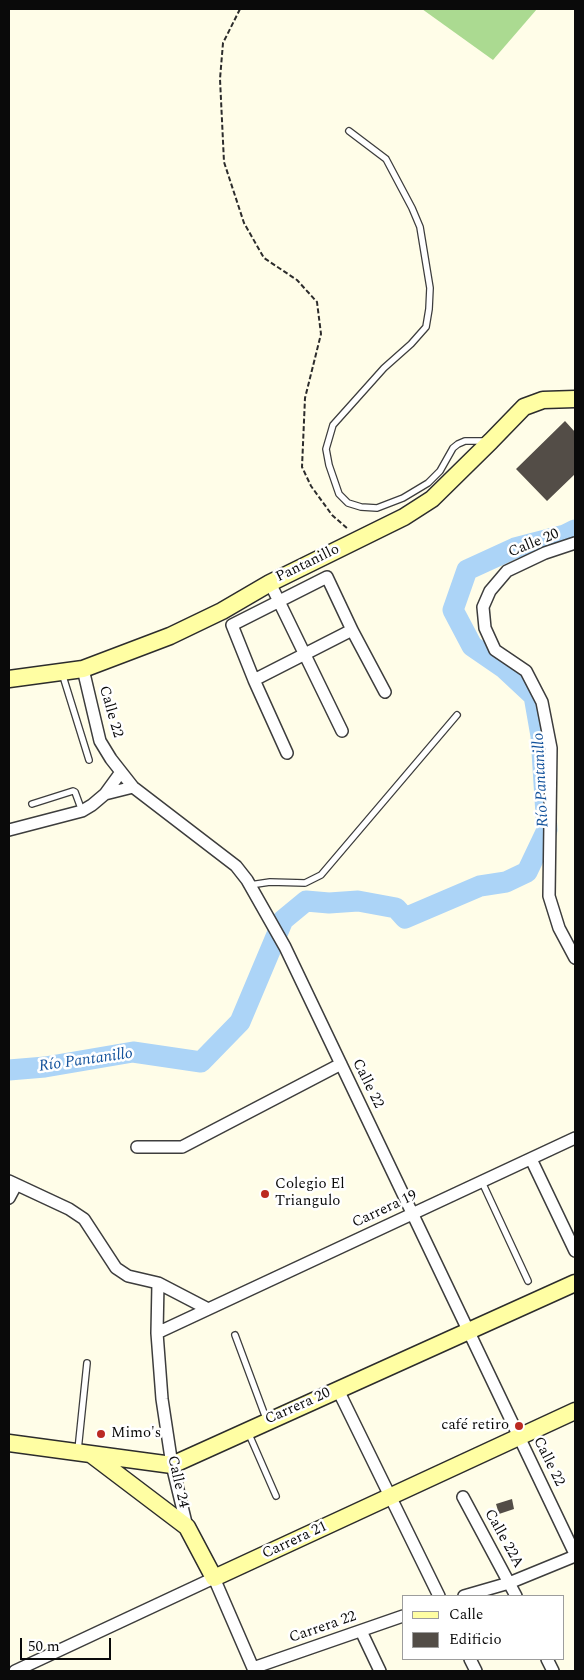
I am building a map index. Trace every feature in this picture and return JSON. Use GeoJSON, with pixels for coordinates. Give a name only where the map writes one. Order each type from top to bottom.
{"type":"FeatureCollection","features":[{"type":"Feature","properties":{"kind":"main road","name":"Pantanillo"},"geometry":{"type":"LineString","coordinates":[[9,679],[83,669],[170,636],[222,611],[270,583],[404,517],[432,499],[524,407],[543,400],[575,399]]}},
{"type":"Feature","properties":{"kind":"main road","name":"Carrera 20"},"geometry":{"type":"LineString","coordinates":[[172,1465],[575,1283]]}},
{"type":"Feature","properties":{"kind":"main road","name":"Carrera 21"},"geometry":{"type":"LineString","coordinates":[[214,1578],[575,1411]]}},
{"type":"Feature","properties":{"kind":"main road"},"geometry":{"type":"LineString","coordinates":[[9,1443],[172,1465]]}},
{"type":"Feature","properties":{"kind":"main road"},"geometry":{"type":"LineString","coordinates":[[84,1453],[187,1527]]}},
{"type":"Feature","properties":{"kind":"main road","name":"Calle 24"},"geometry":{"type":"LineString","coordinates":[[187,1527],[214,1578]]}},
{"type":"Feature","properties":{"kind":"street","name":"Calle 20"},"geometry":{"type":"LineString","coordinates":[[575,544],[545,553],[507,571],[490,591],[483,607],[485,628],[496,650],[526,671],[542,702],[551,748],[549,896],[559,928],[575,958]]}},
{"type":"Feature","properties":{"kind":"street"},"geometry":{"type":"LineString","coordinates":[[287,753],[254,680],[232,625],[328,577],[352,630],[385,692]]}},
{"type":"Feature","properties":{"kind":"street"},"geometry":{"type":"LineString","coordinates":[[270,583],[280,600],[342,731]]}},
{"type":"Feature","properties":{"kind":"street"},"geometry":{"type":"LineString","coordinates":[[254,680],[352,630]]}},
{"type":"Feature","properties":{"kind":"street","name":"Calle 22"},"geometry":{"type":"LineString","coordinates":[[83,669],[100,741],[121,772],[133,787],[236,866],[250,885],[284,947],[341,1064],[575,1555]]}},
{"type":"Feature","properties":{"kind":"street"},"geometry":{"type":"LineString","coordinates":[[9,830],[82,811],[105,794],[121,772]]}},
{"type":"Feature","properties":{"kind":"street"},"geometry":{"type":"LineString","coordinates":[[105,794],[133,787]]}},
{"type":"Feature","properties":{"kind":"street"},"geometry":{"type":"LineString","coordinates":[[137,1147],[182,1147],[341,1064]]}},
{"type":"Feature","properties":{"kind":"street","name":"Carrera 19"},"geometry":{"type":"LineString","coordinates":[[157,1333],[575,1138]]}},
{"type":"Feature","properties":{"kind":"street"},"geometry":{"type":"LineString","coordinates":[[531,1159],[575,1251]]}},
{"type":"Feature","properties":{"kind":"street"},"geometry":{"type":"LineString","coordinates":[[9,1198],[13,1183],[69,1210],[84,1219],[116,1268],[128,1276],[158,1282],[208,1309]]}},
{"type":"Feature","properties":{"kind":"street","name":"Calle 24"},"geometry":{"type":"LineString","coordinates":[[158,1282],[157,1333],[162,1399],[172,1465],[187,1527]]}},
{"type":"Feature","properties":{"kind":"street"},"geometry":{"type":"LineString","coordinates":[[338,1390],[439,1595]]}},
{"type":"Feature","properties":{"kind":"street","name":"Calle 22A"},"geometry":{"type":"LineString","coordinates":[[463,1497],[515,1595]]}},
{"type":"Feature","properties":{"kind":"street"},"geometry":{"type":"LineString","coordinates":[[467,1595],[509,1583],[575,1555]]}},
{"type":"Feature","properties":{"kind":"street","name":"Calle 24"},"geometry":{"type":"LineString","coordinates":[[214,1578],[253,1670]]}},
{"type":"Feature","properties":{"kind":"street","name":"Carrera 21"},"geometry":{"type":"LineString","coordinates":[[15,1671],[214,1578]]}},
{"type":"Feature","properties":{"kind":"street","name":"Carrera 22"},"geometry":{"type":"LineString","coordinates":[[253,1670],[402,1616]]}},
{"type":"Feature","properties":{"kind":"street"},"geometry":{"type":"LineString","coordinates":[[362,1631],[380,1671]]}},
{"type":"Feature","properties":{"kind":"street"},"geometry":{"type":"LineString","coordinates":[[547,1660],[553,1671]]}},
{"type":"Feature","properties":{"kind":"street"},"geometry":{"type":"LineString","coordinates":[[253,1670],[269,1671]]}},
{"type":"Feature","properties":{"kind":"lane"},"geometry":{"type":"LineString","coordinates":[[348,132],[386,159],[412,208],[420,227],[430,288],[430,309],[426,327],[411,344],[384,368],[333,425],[326,450],[339,494],[348,504],[377,508],[403,498],[428,483],[440,471],[453,448],[458,444],[492,441]]}},
{"type":"Feature","properties":{"kind":"lane"},"geometry":{"type":"LineString","coordinates":[[61,671],[89,760]]}},
{"type":"Feature","properties":{"kind":"lane"},"geometry":{"type":"LineString","coordinates":[[250,885],[270,882],[305,882],[322,875],[457,715]]}},
{"type":"Feature","properties":{"kind":"lane"},"geometry":{"type":"LineString","coordinates":[[32,804],[73,791],[82,811]]}},
{"type":"Feature","properties":{"kind":"lane"},"geometry":{"type":"LineString","coordinates":[[482,1182],[528,1281]]}},
{"type":"Feature","properties":{"kind":"lane"},"geometry":{"type":"LineString","coordinates":[[235,1334],[267,1421]]}},
{"type":"Feature","properties":{"kind":"lane"},"geometry":{"type":"LineString","coordinates":[[84,1453],[87,1363]]}},
{"type":"Feature","properties":{"kind":"lane"},"geometry":{"type":"LineString","coordinates":[[247,1430],[276,1496]]}},
{"type":"Feature","properties":{"kind":"path"},"geometry":{"type":"LineString","coordinates":[[240,9],[223,43],[220,79],[224,162],[244,223],[264,258],[297,280],[317,302],[321,334],[305,398],[302,467],[311,486],[332,515],[359,538]]}},
{"type":"Feature","properties":{"kind":"green space"},"geometry":{"type":"Polygon","coordinates":[[[422,9],[537,9],[493,60],[422,9]]]}},
{"type":"Feature","properties":{"kind":"building"},"geometry":{"type":"Polygon","coordinates":[[[565,421],[575,432],[575,474],[547,501],[516,469],[565,421]]]}},
{"type":"Feature","properties":{"kind":"building"},"geometry":{"type":"Polygon","coordinates":[[[512,1499],[514,1509],[499,1514],[496,1504],[512,1499]]]}},
{"type":"Feature","properties":{"kind":"waterway","name":"Río Pantanillo"},"geometry":{"type":"LineString","coordinates":[[9,1070],[45,1067],[133,1052],[201,1062],[240,1022],[283,920],[306,901],[329,903],[358,901],[396,908],[405,918],[480,886],[506,882],[527,872],[547,830],[541,736],[534,696],[504,668],[472,646],[453,610],[467,570],[515,548],[565,535],[575,530]]}},
{"type":"Feature","properties":{"kind":"place","name":"Colegio El Triangulo"},"geometry":{"type":"Point","coordinates":[265,1194]}},
{"type":"Feature","properties":{"kind":"place","name":"café retiro"},"geometry":{"type":"Point","coordinates":[519,1426]}},
{"type":"Feature","properties":{"kind":"place","name":"Mimo's"},"geometry":{"type":"Point","coordinates":[101,1434]}}]}
